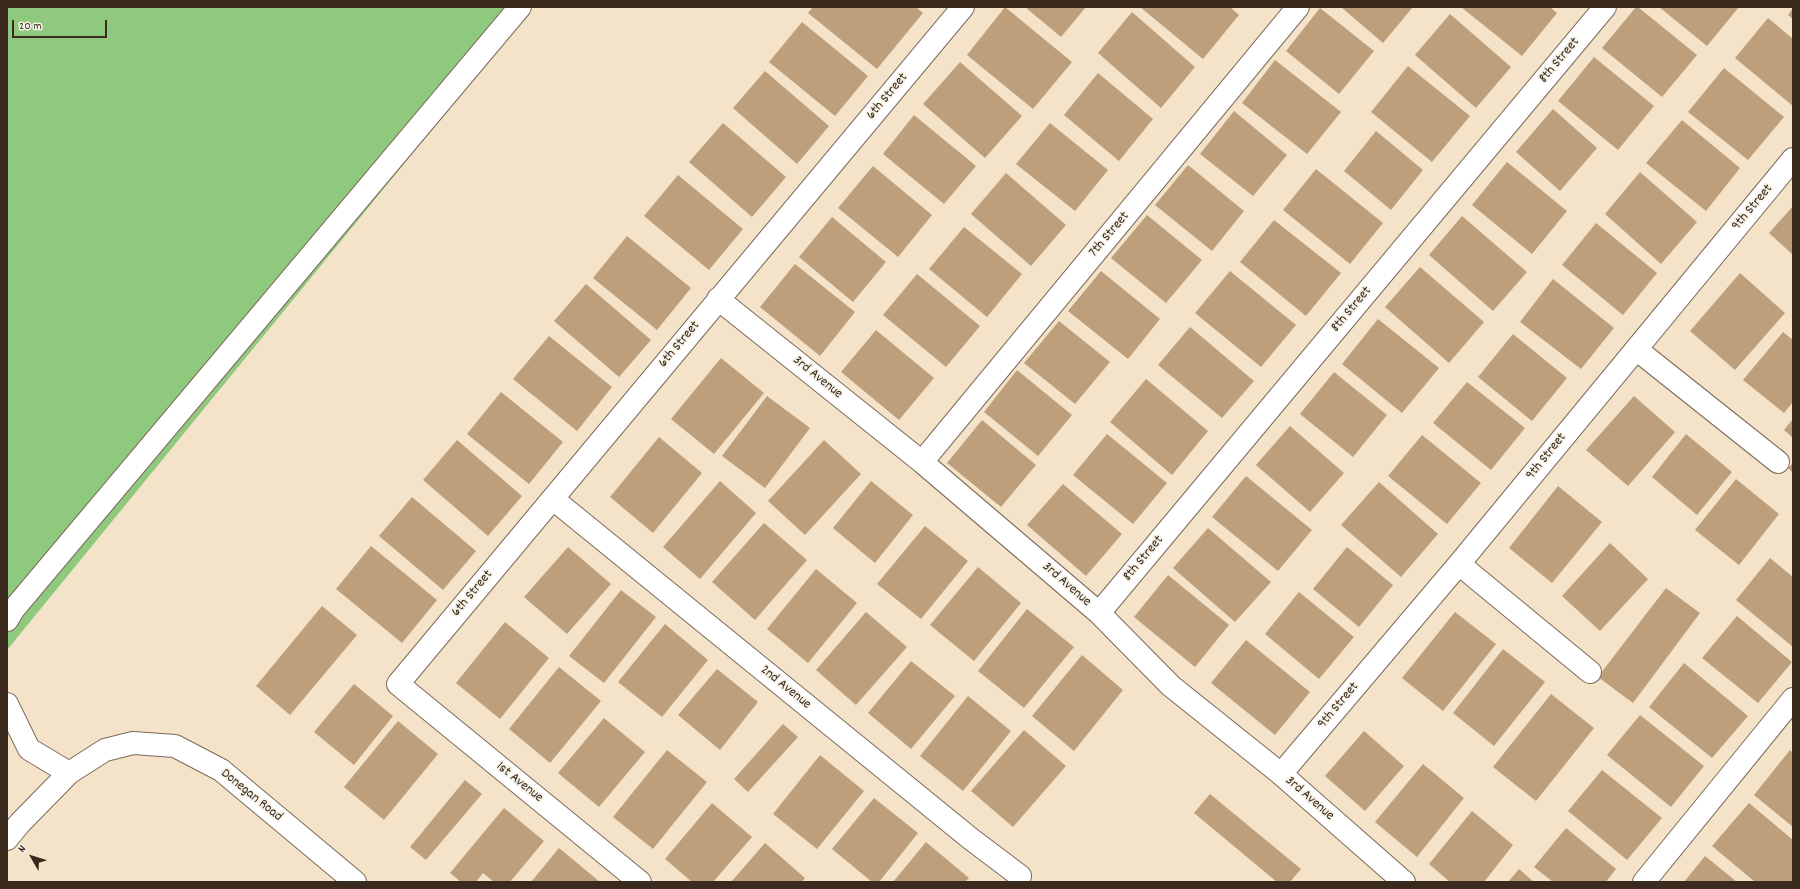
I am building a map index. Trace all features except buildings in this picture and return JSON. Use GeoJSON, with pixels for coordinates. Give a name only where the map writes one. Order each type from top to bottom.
{"type":"FeatureCollection","features":[{"type":"Feature","properties":{"kind":"street"},"geometry":{"type":"LineString","coordinates":[[7,620],[18,604],[520,7]]}},
{"type":"Feature","properties":{"kind":"street","name":"6th Street"},"geometry":{"type":"LineString","coordinates":[[398,684],[718,299],[964,7]]}},
{"type":"Feature","properties":{"kind":"street","name":"7th Street"},"geometry":{"type":"LineString","coordinates":[[922,462],[1298,7]]}},
{"type":"Feature","properties":{"kind":"street","name":"8th Street"},"geometry":{"type":"LineString","coordinates":[[1099,613],[1605,7]]}},
{"type":"Feature","properties":{"kind":"street","name":"9th Street"},"geometry":{"type":"LineString","coordinates":[[1280,774],[1459,564],[1793,159]]}},
{"type":"Feature","properties":{"kind":"street","name":"3rd Avenue"},"geometry":{"type":"LineString","coordinates":[[718,299],[922,462],[1099,613],[1171,686],[1280,774],[1404,882]]}},
{"type":"Feature","properties":{"kind":"street"},"geometry":{"type":"LineString","coordinates":[[1636,349],[1778,462]]}},
{"type":"Feature","properties":{"kind":"street","name":"2nd Avenue"},"geometry":{"type":"LineString","coordinates":[[553,498],[971,840],[1020,876]]}},
{"type":"Feature","properties":{"kind":"street"},"geometry":{"type":"LineString","coordinates":[[1459,564],[1590,672]]}},
{"type":"Feature","properties":{"kind":"street","name":"1st Avenue"},"geometry":{"type":"LineString","coordinates":[[398,684],[640,882]]}},
{"type":"Feature","properties":{"kind":"street"},"geometry":{"type":"LineString","coordinates":[[1644,882],[1793,699]]}},
{"type":"Feature","properties":{"kind":"street"},"geometry":{"type":"LineString","coordinates":[[7,704],[29,749],[69,773]]}},
{"type":"Feature","properties":{"kind":"street","name":"Donegan Road"},"geometry":{"type":"LineString","coordinates":[[7,839],[20,823],[69,773],[105,750],[132,743],[175,746],[221,770],[355,882]]}},
{"type":"Feature","properties":{"kind":"green space"},"geometry":{"type":"Polygon","coordinates":[[[7,7],[532,7],[7,650],[7,7]]]}}]}
